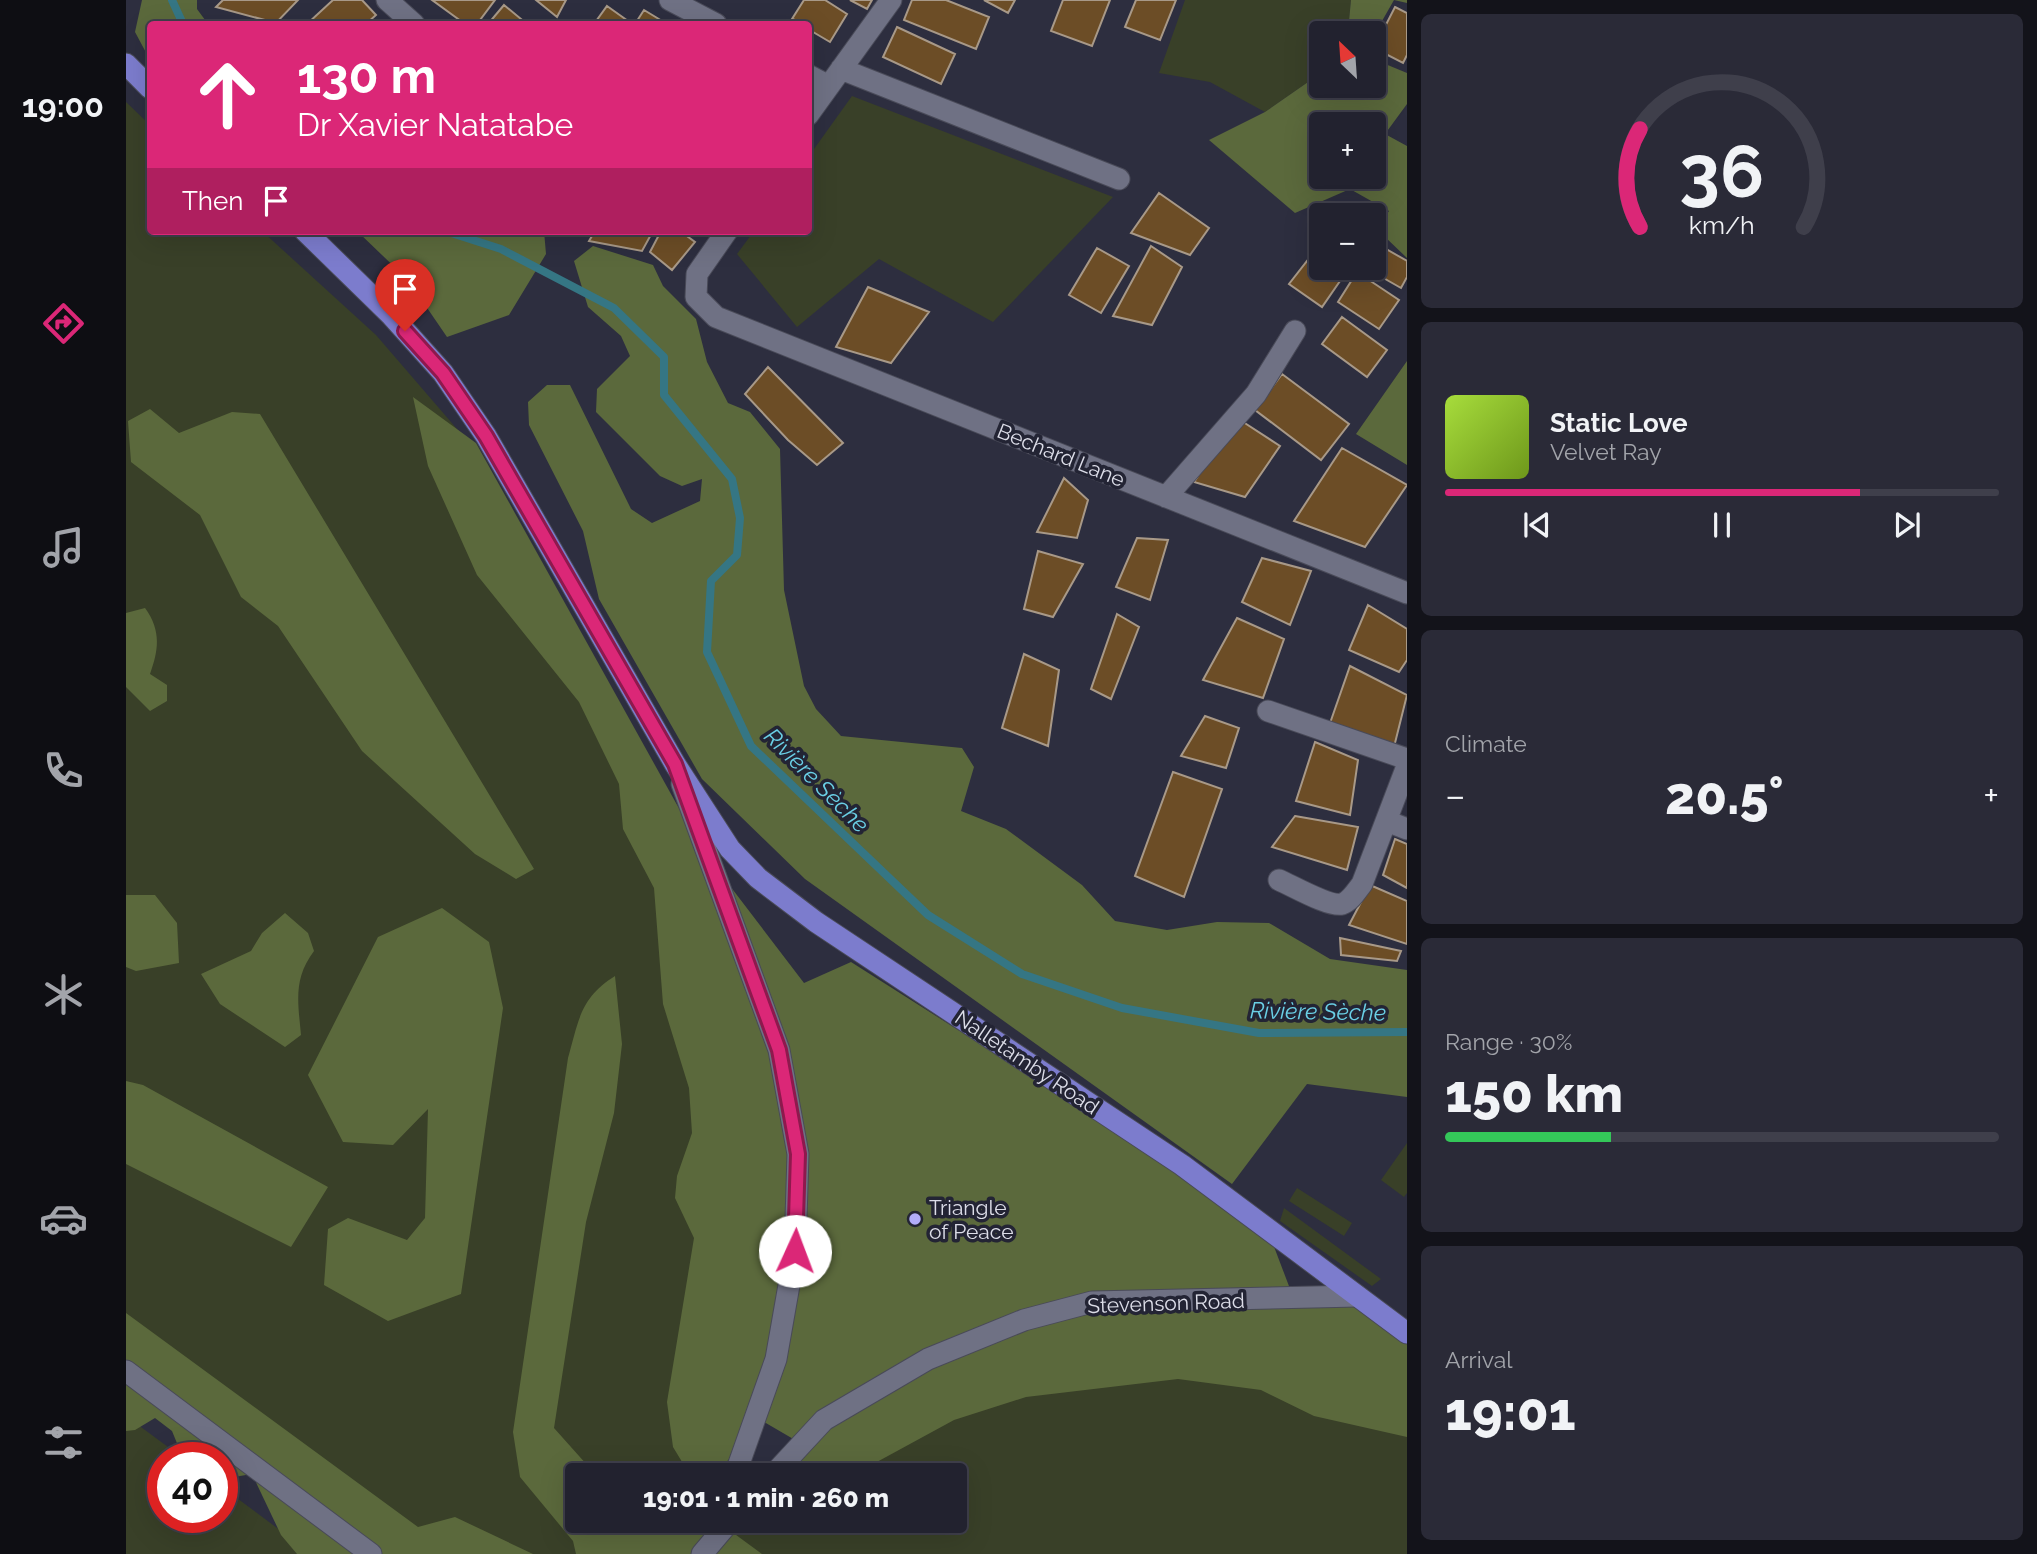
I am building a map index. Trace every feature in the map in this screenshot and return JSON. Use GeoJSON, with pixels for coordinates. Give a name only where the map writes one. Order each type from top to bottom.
{"type":"FeatureCollection","features":[{"type":"Feature","properties":{"kind":"main road"},"geometry":{"type":"LineString","coordinates":[[126,64],[147,85]]}},
{"type":"Feature","properties":{"kind":"main road","name":"Nalletamby Road"},"geometry":{"type":"LineString","coordinates":[[309,235],[391,315],[443,373],[486,436],[675,764],[730,849],[758,878],[816,922],[1182,1165],[1407,1333]]}},
{"type":"Feature","properties":{"kind":"street"},"geometry":{"type":"LineString","coordinates":[[387,0],[411,21]]}},
{"type":"Feature","properties":{"kind":"street"},"geometry":{"type":"LineString","coordinates":[[670,0],[710,21]]}},
{"type":"Feature","properties":{"kind":"street"},"geometry":{"type":"LineString","coordinates":[[812,109],[891,0]]}},
{"type":"Feature","properties":{"kind":"street"},"geometry":{"type":"LineString","coordinates":[[812,75],[835,77],[1119,179]]}},
{"type":"Feature","properties":{"kind":"street","name":"Bechard Lane"},"geometry":{"type":"LineString","coordinates":[[724,235],[697,274],[696,297],[716,317],[1407,593]]}},
{"type":"Feature","properties":{"kind":"street"},"geometry":{"type":"LineString","coordinates":[[1166,497],[1256,394],[1295,331]]}},
{"type":"Feature","properties":{"kind":"street"},"geometry":{"type":"LineString","coordinates":[[1268,711],[1407,759]]}},
{"type":"Feature","properties":{"kind":"street"},"geometry":{"type":"LineString","coordinates":[[675,764],[779,1050],[798,1154],[795,1251],[776,1359],[740,1463]]}},
{"type":"Feature","properties":{"kind":"street"},"geometry":{"type":"LineString","coordinates":[[1279,880],[1331,903],[1341,904],[1350,900],[1362,884],[1407,766]]}},
{"type":"Feature","properties":{"kind":"street"},"geometry":{"type":"LineString","coordinates":[[1387,821],[1407,829]]}},
{"type":"Feature","properties":{"kind":"street","name":"Stevenson Road"},"geometry":{"type":"LineString","coordinates":[[784,1463],[824,1420],[928,1359],[1024,1320],[1092,1302],[1357,1296]]}},
{"type":"Feature","properties":{"kind":"street"},"geometry":{"type":"LineString","coordinates":[[126,1371],[371,1554]]}},
{"type":"Feature","properties":{"kind":"green space"},"geometry":{"type":"Polygon","coordinates":[[[142,0],[197,0],[197,9],[206,21],[147,21],[147,54],[135,32],[142,0]]]}},
{"type":"Feature","properties":{"kind":"green space"},"geometry":{"type":"Polygon","coordinates":[[[1185,0],[1351,0],[1349,21],[1309,21],[1309,81],[1265,112],[1210,82],[1159,73],[1185,0]]]}},
{"type":"Feature","properties":{"kind":"green space"},"geometry":{"type":"Polygon","coordinates":[[[1351,0],[1394,0],[1382,21],[1349,21],[1351,0]]]}},
{"type":"Feature","properties":{"kind":"green space"},"geometry":{"type":"Polygon","coordinates":[[[1386,64],[1407,73],[1407,104],[1386,133],[1386,112],[1309,112],[1309,189],[1350,189],[1318,203],[1309,203],[1309,207],[1295,213],[1209,140],[1265,112],[1309,81],[1309,98],[1386,98],[1386,64]]]}},
{"type":"Feature","properties":{"kind":"green space"},"geometry":{"type":"Polygon","coordinates":[[[852,96],[1113,197],[993,322],[879,259],[797,327],[737,254],[751,235],[812,235],[812,152],[852,96]]]}},
{"type":"Feature","properties":{"kind":"green space"},"geometry":{"type":"Polygon","coordinates":[[[126,102],[147,122],[147,235],[266,235],[376,335],[457,429],[694,890],[709,1459],[714,1463],[565,1463],[565,1533],[967,1533],[967,1463],[821,1463],[970,1367],[1407,1362],[1407,1554],[410,1554],[126,1343],[126,102]]]}},
{"type":"Feature","properties":{"kind":"green space"},"geometry":{"type":"Polygon","coordinates":[[[1386,135],[1407,146],[1407,258],[1386,238],[1386,215],[1389,211],[1386,209],[1386,203],[1375,203],[1350,189],[1386,189],[1386,135]]]}},
{"type":"Feature","properties":{"kind":"green space"},"geometry":{"type":"Polygon","coordinates":[[[361,235],[544,235],[546,254],[509,315],[447,337],[408,280],[361,235]]]}},
{"type":"Feature","properties":{"kind":"green space"},"geometry":{"type":"Polygon","coordinates":[[[593,246],[653,265],[663,286],[696,319],[707,362],[728,403],[750,412],[780,449],[784,590],[804,686],[816,709],[841,736],[962,748],[974,767],[961,811],[1006,829],[1082,885],[1115,921],[1167,930],[1217,922],[1269,923],[1330,959],[1407,970],[1407,1097],[1307,1084],[1232,1184],[805,879],[702,779],[599,599],[583,531],[529,425],[528,402],[547,385],[570,385],[631,509],[652,523],[700,501],[702,479],[682,486],[660,476],[596,412],[597,389],[630,356],[621,336],[588,307],[574,261],[593,246]]]}},
{"type":"Feature","properties":{"kind":"green space"},"geometry":{"type":"Polygon","coordinates":[[[1407,361],[1407,465],[1356,434],[1407,361]]]}},
{"type":"Feature","properties":{"kind":"green space"},"geometry":{"type":"Polygon","coordinates":[[[413,397],[476,443],[701,848],[804,983],[851,962],[1174,1167],[1273,1244],[1292,1294],[1362,1301],[1407,1338],[1407,1437],[1314,1416],[1261,1390],[1178,1379],[1026,1397],[954,1420],[875,1463],[784,1463],[795,1440],[759,1419],[726,1463],[683,1463],[673,1447],[667,1402],[694,1238],[675,1198],[677,1176],[692,1133],[689,1088],[663,1004],[654,888],[623,829],[619,784],[579,702],[477,575],[428,466],[413,397]]]}},
{"type":"Feature","properties":{"kind":"green space"},"geometry":{"type":"Polygon","coordinates":[[[150,409],[179,433],[232,412],[260,414],[534,869],[516,879],[475,854],[362,751],[278,626],[241,597],[200,515],[131,462],[128,421],[150,409]]]}},
{"type":"Feature","properties":{"kind":"green space"},"geometry":{"type":"Polygon","coordinates":[[[145,608],[154,624],[157,640],[150,674],[167,685],[167,701],[150,711],[126,687],[126,613],[145,608]]]}},
{"type":"Feature","properties":{"kind":"green space"},"geometry":{"type":"Polygon","coordinates":[[[126,895],[155,895],[177,923],[179,963],[136,971],[126,967],[126,895]]]}},
{"type":"Feature","properties":{"kind":"green space"},"geometry":{"type":"Polygon","coordinates":[[[442,908],[489,942],[503,1008],[461,1294],[388,1321],[324,1285],[328,1229],[348,1218],[407,1240],[425,1218],[428,1109],[393,1145],[343,1142],[308,1075],[378,937],[442,908]]]}},
{"type":"Feature","properties":{"kind":"green space"},"geometry":{"type":"Polygon","coordinates":[[[285,913],[308,933],[314,951],[307,961],[300,981],[298,1001],[301,1035],[285,1047],[220,1004],[201,974],[251,951],[262,933],[285,913]]]}},
{"type":"Feature","properties":{"kind":"green space"},"geometry":{"type":"Polygon","coordinates":[[[615,976],[622,1044],[614,1113],[586,1222],[554,1428],[585,1463],[565,1463],[565,1531],[520,1477],[513,1432],[568,1058],[578,1021],[594,993],[615,976]]]}},
{"type":"Feature","properties":{"kind":"green space"},"geometry":{"type":"Polygon","coordinates":[[[126,1081],[143,1085],[328,1187],[291,1247],[126,1164],[126,1081]]]}},
{"type":"Feature","properties":{"kind":"green space"},"geometry":{"type":"Polygon","coordinates":[[[1407,1143],[1407,1193],[1404,1197],[1381,1180],[1407,1143]]]}},
{"type":"Feature","properties":{"kind":"green space"},"geometry":{"type":"Polygon","coordinates":[[[1297,1188],[1352,1223],[1344,1236],[1289,1201],[1297,1188]]]}},
{"type":"Feature","properties":{"kind":"green space"},"geometry":{"type":"Polygon","coordinates":[[[1284,1208],[1381,1279],[1372,1286],[1280,1221],[1284,1208]]]}},
{"type":"Feature","properties":{"kind":"green space"},"geometry":{"type":"Polygon","coordinates":[[[126,1313],[418,1527],[455,1517],[533,1554],[297,1554],[281,1535],[252,1474],[238,1476],[238,1442],[176,1442],[172,1431],[155,1418],[135,1430],[126,1431],[126,1313]]]}},
{"type":"Feature","properties":{"kind":"green space"},"geometry":{"type":"Polygon","coordinates":[[[126,1416],[161,1442],[147,1442],[147,1533],[238,1533],[238,1499],[312,1554],[126,1554],[126,1416]]]}},
{"type":"Feature","properties":{"kind":"green space"},"geometry":{"type":"Polygon","coordinates":[[[566,1533],[733,1533],[762,1554],[576,1554],[573,1541],[566,1533]]]}},
{"type":"Feature","properties":{"kind":"building"},"geometry":{"type":"Polygon","coordinates":[[[223,0],[298,0],[278,21],[216,7],[223,0]]]}},
{"type":"Feature","properties":{"kind":"building"},"geometry":{"type":"Polygon","coordinates":[[[333,0],[362,0],[376,15],[369,21],[310,21],[333,0]]]}},
{"type":"Feature","properties":{"kind":"building"},"geometry":{"type":"Polygon","coordinates":[[[432,0],[495,0],[479,21],[461,21],[432,0]]]}},
{"type":"Feature","properties":{"kind":"building"},"geometry":{"type":"Polygon","coordinates":[[[536,0],[566,0],[557,17],[536,0]]]}},
{"type":"Feature","properties":{"kind":"building"},"geometry":{"type":"Polygon","coordinates":[[[804,0],[825,0],[847,14],[830,42],[812,31],[812,21],[792,19],[804,0]]]}},
{"type":"Feature","properties":{"kind":"building"},"geometry":{"type":"Polygon","coordinates":[[[850,0],[872,0],[867,9],[850,0]]]}},
{"type":"Feature","properties":{"kind":"building"},"geometry":{"type":"Polygon","coordinates":[[[912,0],[946,0],[989,17],[976,49],[904,20],[912,0]]]}},
{"type":"Feature","properties":{"kind":"building"},"geometry":{"type":"Polygon","coordinates":[[[984,0],[1015,0],[1008,13],[984,0]]]}},
{"type":"Feature","properties":{"kind":"building"},"geometry":{"type":"Polygon","coordinates":[[[1063,0],[1110,0],[1092,46],[1051,31],[1063,0]]]}},
{"type":"Feature","properties":{"kind":"building"},"geometry":{"type":"Polygon","coordinates":[[[1136,0],[1176,0],[1160,40],[1125,27],[1136,0]]]}},
{"type":"Feature","properties":{"kind":"building"},"geometry":{"type":"Polygon","coordinates":[[[504,5],[523,21],[491,21],[504,5]]]}},
{"type":"Feature","properties":{"kind":"building"},"geometry":{"type":"Polygon","coordinates":[[[607,6],[628,21],[596,21],[607,6]]]}},
{"type":"Feature","properties":{"kind":"building"},"geometry":{"type":"Polygon","coordinates":[[[1395,7],[1407,13],[1407,55],[1403,63],[1386,54],[1386,25],[1395,7]]]}},
{"type":"Feature","properties":{"kind":"building"},"geometry":{"type":"Polygon","coordinates":[[[644,10],[662,21],[637,21],[644,10]]]}},
{"type":"Feature","properties":{"kind":"building"},"geometry":{"type":"Polygon","coordinates":[[[897,27],[955,54],[941,84],[883,57],[897,27]]]}},
{"type":"Feature","properties":{"kind":"building"},"geometry":{"type":"Polygon","coordinates":[[[1159,193],[1209,228],[1190,255],[1131,233],[1159,193]]]}},
{"type":"Feature","properties":{"kind":"building"},"geometry":{"type":"Polygon","coordinates":[[[593,235],[651,235],[642,251],[589,241],[593,235]]]}},
{"type":"Feature","properties":{"kind":"building"},"geometry":{"type":"Polygon","coordinates":[[[659,235],[685,235],[695,242],[672,270],[650,252],[659,235]]]}},
{"type":"Feature","properties":{"kind":"building"},"geometry":{"type":"Polygon","coordinates":[[[1151,246],[1182,267],[1152,325],[1113,316],[1151,246]]]}},
{"type":"Feature","properties":{"kind":"building"},"geometry":{"type":"Polygon","coordinates":[[[1097,248],[1129,266],[1101,313],[1069,295],[1097,248]]]}},
{"type":"Feature","properties":{"kind":"building"},"geometry":{"type":"Polygon","coordinates":[[[1386,249],[1407,261],[1407,277],[1401,288],[1386,279],[1386,249]]]}},
{"type":"Feature","properties":{"kind":"building"},"geometry":{"type":"Polygon","coordinates":[[[1309,258],[1309,280],[1341,280],[1322,307],[1289,284],[1309,258]]]}},
{"type":"Feature","properties":{"kind":"building"},"geometry":{"type":"Polygon","coordinates":[[[1352,280],[1369,280],[1399,300],[1379,329],[1338,302],[1352,280]]]}},
{"type":"Feature","properties":{"kind":"building"},"geometry":{"type":"Polygon","coordinates":[[[868,287],[929,312],[891,363],[836,347],[868,287]]]}},
{"type":"Feature","properties":{"kind":"building"},"geometry":{"type":"Polygon","coordinates":[[[1342,317],[1387,350],[1367,377],[1322,344],[1342,317]]]}},
{"type":"Feature","properties":{"kind":"building"},"geometry":{"type":"Polygon","coordinates":[[[768,367],[843,443],[817,465],[788,440],[745,394],[768,367]]]}},
{"type":"Feature","properties":{"kind":"building"},"geometry":{"type":"Polygon","coordinates":[[[1282,374],[1349,424],[1321,460],[1255,410],[1282,374]]]}},
{"type":"Feature","properties":{"kind":"building"},"geometry":{"type":"Polygon","coordinates":[[[1237,418],[1280,446],[1245,497],[1194,482],[1237,418]]]}},
{"type":"Feature","properties":{"kind":"building"},"geometry":{"type":"Polygon","coordinates":[[[1342,448],[1407,485],[1365,547],[1294,521],[1342,448]]]}},
{"type":"Feature","properties":{"kind":"building"},"geometry":{"type":"Polygon","coordinates":[[[1064,478],[1088,500],[1077,538],[1037,532],[1064,478]]]}},
{"type":"Feature","properties":{"kind":"building"},"geometry":{"type":"Polygon","coordinates":[[[1137,538],[1168,540],[1150,600],[1116,587],[1137,538]]]}},
{"type":"Feature","properties":{"kind":"building"},"geometry":{"type":"Polygon","coordinates":[[[1038,551],[1083,564],[1053,617],[1024,609],[1038,551]]]}},
{"type":"Feature","properties":{"kind":"building"},"geometry":{"type":"Polygon","coordinates":[[[1262,558],[1311,571],[1290,625],[1242,602],[1262,558]]]}},
{"type":"Feature","properties":{"kind":"building"},"geometry":{"type":"Polygon","coordinates":[[[1368,605],[1407,629],[1407,660],[1399,672],[1349,650],[1368,605]]]}},
{"type":"Feature","properties":{"kind":"building"},"geometry":{"type":"Polygon","coordinates":[[[1117,614],[1139,627],[1111,699],[1091,689],[1117,614]]]}},
{"type":"Feature","properties":{"kind":"building"},"geometry":{"type":"Polygon","coordinates":[[[1237,618],[1284,639],[1263,698],[1203,680],[1237,618]]]}},
{"type":"Feature","properties":{"kind":"building"},"geometry":{"type":"Polygon","coordinates":[[[1024,654],[1059,670],[1048,746],[1002,728],[1024,654]]]}},
{"type":"Feature","properties":{"kind":"building"},"geometry":{"type":"Polygon","coordinates":[[[1350,666],[1407,695],[1394,747],[1329,726],[1350,666]]]}},
{"type":"Feature","properties":{"kind":"building"},"geometry":{"type":"Polygon","coordinates":[[[1205,716],[1239,728],[1226,768],[1181,756],[1205,716]]]}},
{"type":"Feature","properties":{"kind":"building"},"geometry":{"type":"Polygon","coordinates":[[[1315,742],[1358,760],[1350,815],[1296,801],[1315,742]]]}},
{"type":"Feature","properties":{"kind":"building"},"geometry":{"type":"Polygon","coordinates":[[[1173,772],[1222,789],[1184,897],[1135,876],[1173,772]]]}},
{"type":"Feature","properties":{"kind":"building"},"geometry":{"type":"Polygon","coordinates":[[[1295,816],[1358,827],[1347,870],[1272,847],[1295,816]]]}},
{"type":"Feature","properties":{"kind":"building"},"geometry":{"type":"Polygon","coordinates":[[[1395,839],[1407,844],[1407,888],[1383,875],[1395,839]]]}},
{"type":"Feature","properties":{"kind":"building"},"geometry":{"type":"Polygon","coordinates":[[[1370,885],[1407,901],[1407,944],[1349,925],[1370,885]]]}},
{"type":"Feature","properties":{"kind":"building"},"geometry":{"type":"Polygon","coordinates":[[[1340,938],[1401,951],[1397,961],[1341,955],[1340,938]]]}},
{"type":"Feature","properties":{"kind":"waterway","name":"Rivière Sèche"},"geometry":{"type":"LineString","coordinates":[[172,0],[182,21]]}},
{"type":"Feature","properties":{"kind":"waterway","name":"Rivière Sèche"},"geometry":{"type":"LineString","coordinates":[[457,235],[501,249],[614,308],[664,357],[664,395],[732,479],[740,518],[737,555],[711,581],[707,652],[751,746],[928,915],[1022,974],[1122,1008],[1259,1033],[1407,1032]]}},
{"type":"Feature","properties":{"kind":"place","name":"Triangle of Peace"},"geometry":{"type":"Point","coordinates":[915,1219]}},
{"type":"Feature","properties":{"kind":"route"},"geometry":{"type":"LineString","coordinates":[[405,331],[443,373],[486,436],[675,764],[779,1050],[798,1154],[795,1251]]}}]}
